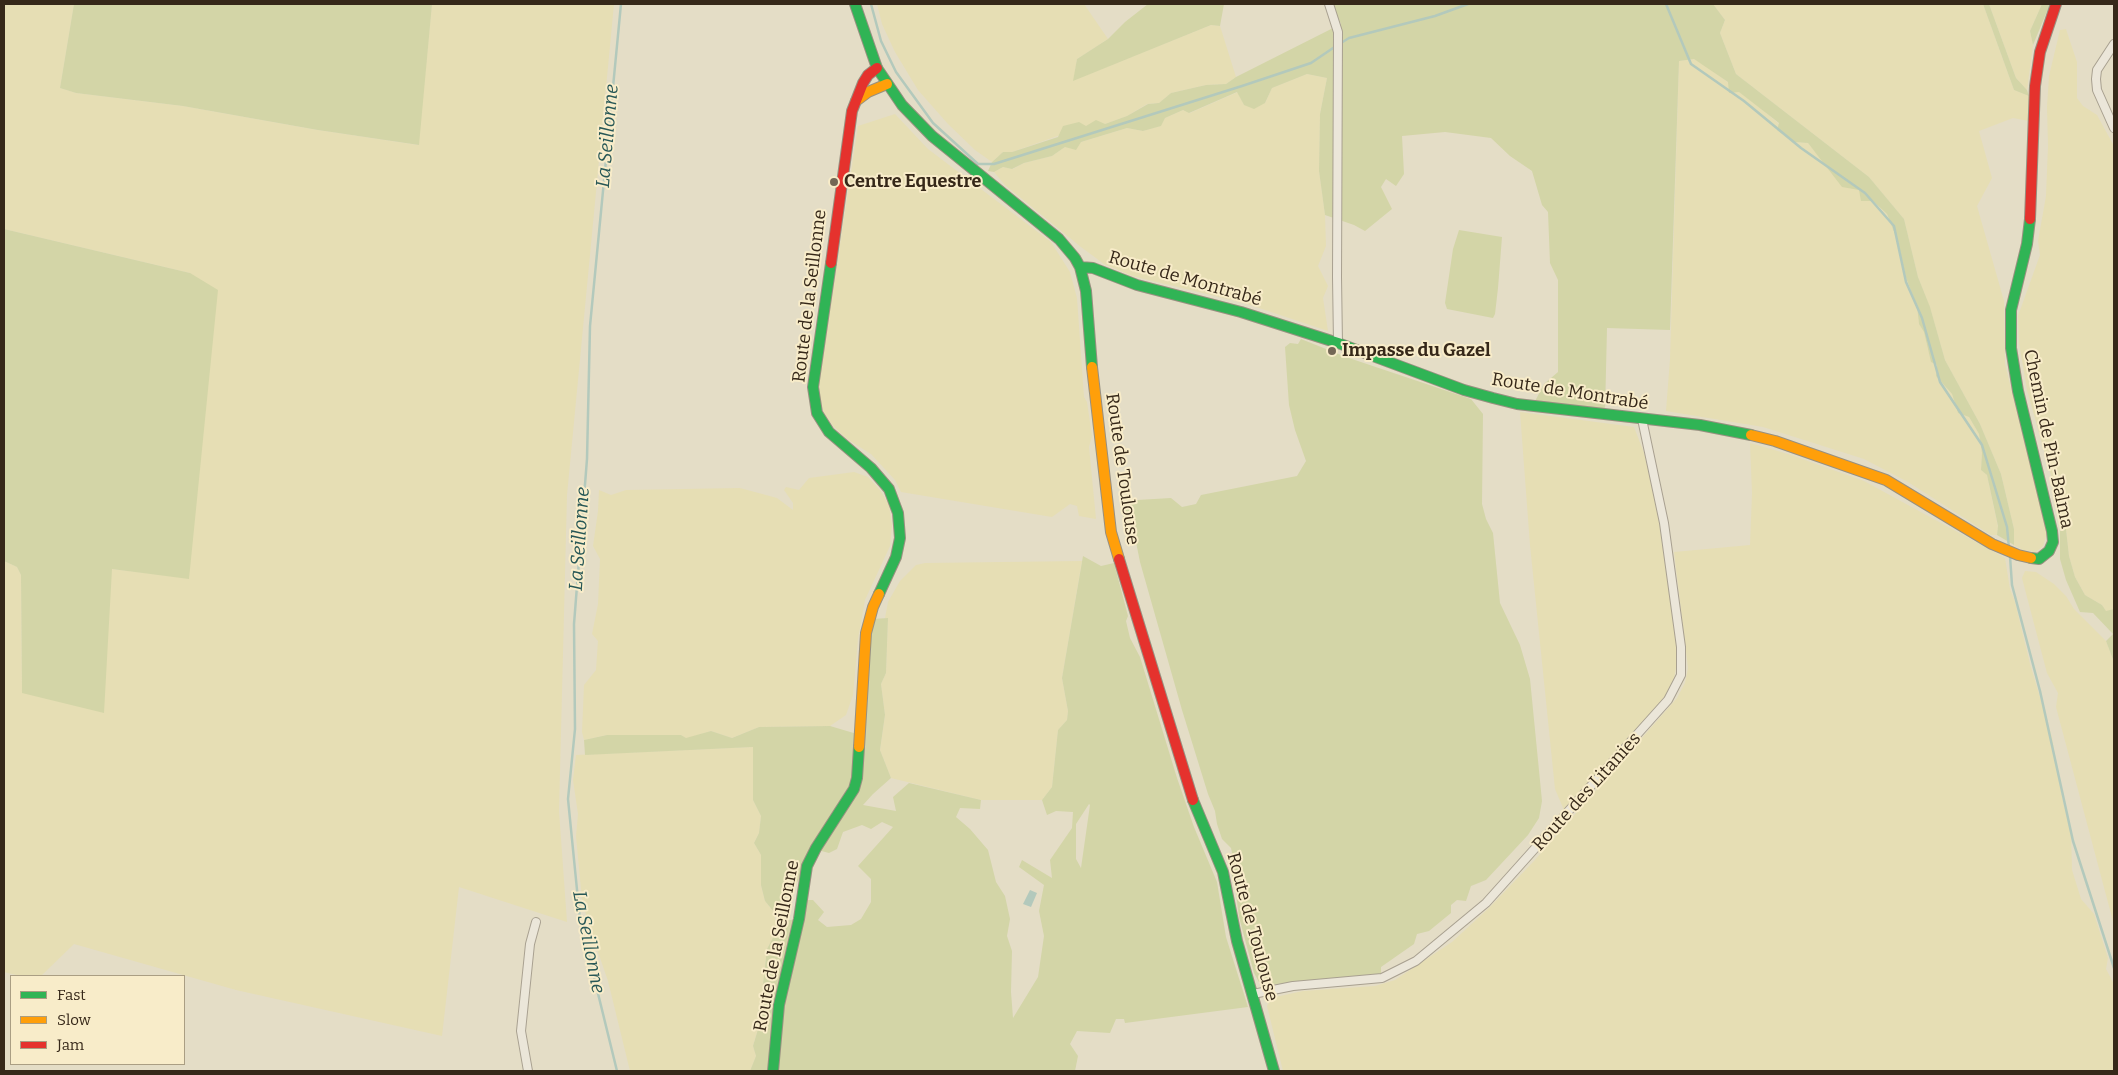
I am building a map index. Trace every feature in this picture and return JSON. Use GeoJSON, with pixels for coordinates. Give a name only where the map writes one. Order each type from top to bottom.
{"type":"FeatureCollection","features":[{"type":"Feature","properties":{"kind":"street","name":"Route de Toulouse"},"geometry":{"type":"LineString","coordinates":[[855,4],[866,42],[877,68],[886,84],[902,105],[932,136],[1059,239],[1068,248],[1080,267],[1086,290],[1091,356],[1111,532],[1189,790],[1223,872],[1236,941],[1274,1070]]}},
{"type":"Feature","properties":{"kind":"street"},"geometry":{"type":"LineString","coordinates":[[1329,4],[1338,32],[1338,343]]}},
{"type":"Feature","properties":{"kind":"street","name":"Chemin de Pin-Balma"},"geometry":{"type":"LineString","coordinates":[[2018,555],[2039,559],[2049,551],[2053,542],[2048,511],[2016,383],[2010,328],[2012,310],[2027,244],[2031,214],[2035,86],[2040,52],[2056,4]]}},
{"type":"Feature","properties":{"kind":"street"},"geometry":{"type":"LineString","coordinates":[[2114,44],[2097,70],[2096,79],[2097,90],[2114,128]]}},
{"type":"Feature","properties":{"kind":"street","name":"Route de la Seillonne"},"geometry":{"type":"LineString","coordinates":[[773,1071],[779,1005],[799,919],[807,866],[816,848],[854,789],[866,633],[873,607],[896,557],[900,538],[898,513],[889,489],[871,468],[829,432],[817,413],[814,401],[814,372],[852,111],[863,83],[873,70],[877,68]]}},
{"type":"Feature","properties":{"kind":"street"},"geometry":{"type":"LineString","coordinates":[[856,101],[868,92],[886,84]]}},
{"type":"Feature","properties":{"kind":"street","name":"Route de Montrabé"},"geometry":{"type":"LineString","coordinates":[[1080,267],[1093,268],[1137,285],[1241,312],[1338,343],[1464,390],[1517,404],[1740,432],[1776,441],[1886,480],[1973,533],[2018,555]]}},
{"type":"Feature","properties":{"kind":"street","name":"Route des Litanies"},"geometry":{"type":"LineString","coordinates":[[1252,994],[1293,986],[1382,978],[1416,961],[1486,904],[1668,700],[1681,675],[1681,647],[1664,523],[1642,419]]}},
{"type":"Feature","properties":{"kind":"street"},"geometry":{"type":"LineString","coordinates":[[528,1071],[521,1031],[530,944],[536,922]]}},
{"type":"Feature","properties":{"kind":"shaded area"},"geometry":{"type":"Polygon","coordinates":[[[4,4],[74,4],[60,88],[76,93],[183,106],[318,130],[418,145],[432,4],[614,4],[567,495],[559,811],[567,922],[459,887],[442,1036],[236,990],[74,944],[42,975],[16,975],[4,972],[4,561],[17,567],[21,575],[22,693],[112,569],[189,578],[190,273],[4,229],[4,4]]]}},
{"type":"Feature","properties":{"kind":"shaded area"},"geometry":{"type":"Polygon","coordinates":[[[877,4],[1084,4],[1108,39],[1077,59],[1074,80],[1211,25],[1220,26],[1236,77],[1226,84],[1206,85],[1171,93],[1159,103],[1147,104],[1127,116],[1105,124],[1086,126],[1012,152],[1003,152],[992,162],[975,150],[948,124],[918,90],[895,52],[882,24],[877,4]]]}},
{"type":"Feature","properties":{"kind":"shaded area"},"geometry":{"type":"Polygon","coordinates":[[[1713,4],[1983,4],[2014,90],[2029,96],[2029,121],[2013,118],[1979,131],[1992,178],[1977,206],[2004,301],[2005,364],[2047,533],[2043,546],[2036,552],[2023,550],[2014,545],[2014,529],[2001,474],[1980,424],[1945,360],[1930,308],[1918,277],[1904,219],[1869,177],[1736,74],[1720,33],[1725,20],[1713,4]]]}},
{"type":"Feature","properties":{"kind":"shaded area"},"geometry":{"type":"Polygon","coordinates":[[[1989,4],[2042,4],[2030,31],[2033,45],[2027,90],[2016,78],[1989,4]]]}},
{"type":"Feature","properties":{"kind":"shaded area"},"geometry":{"type":"Polygon","coordinates":[[[2066,29],[2077,62],[2077,98],[2083,106],[2097,115],[2114,146],[2114,609],[2106,612],[2102,605],[2085,595],[2075,577],[2069,556],[2066,529],[2027,390],[2019,343],[2018,316],[2040,255],[2038,241],[2046,196],[2049,76],[2060,30],[2066,29]]]}},
{"type":"Feature","properties":{"kind":"shaded area"},"geometry":{"type":"Polygon","coordinates":[[[1694,59],[1707,66],[1763,110],[1779,124],[1777,129],[1794,142],[1808,143],[1823,160],[1887,214],[1898,242],[1906,278],[1917,306],[1919,324],[1924,332],[1931,362],[1937,365],[1936,376],[1952,394],[1958,413],[1969,417],[1979,434],[1982,453],[1981,470],[1987,475],[1998,527],[1997,535],[1991,535],[1908,482],[1864,459],[1763,427],[1666,411],[1670,359],[1679,61],[1694,59]]]}},
{"type":"Feature","properties":{"kind":"shaded area"},"geometry":{"type":"Polygon","coordinates":[[[1307,74],[1327,78],[1320,114],[1319,171],[1325,215],[1326,246],[1318,266],[1328,286],[1323,298],[1328,331],[1244,303],[1132,276],[1104,264],[1005,185],[994,172],[1003,167],[1013,169],[1024,163],[1052,156],[1065,147],[1127,128],[1143,131],[1160,126],[1165,118],[1183,110],[1190,113],[1238,92],[1244,105],[1265,103],[1272,88],[1307,74]]]}},
{"type":"Feature","properties":{"kind":"shaded area"},"geometry":{"type":"Polygon","coordinates":[[[895,114],[928,149],[1051,242],[1070,272],[1077,298],[1084,397],[1087,402],[1092,436],[1089,447],[1096,519],[1079,516],[1077,506],[1070,504],[1052,517],[901,492],[895,480],[871,454],[847,439],[833,426],[824,413],[820,400],[819,383],[858,126],[895,114]]]}},
{"type":"Feature","properties":{"kind":"shaded area"},"geometry":{"type":"Polygon","coordinates":[[[1520,412],[1634,427],[1644,453],[1657,506],[1678,656],[1673,685],[1667,696],[1564,810],[1555,789],[1530,545],[1520,412]]]}},
{"type":"Feature","properties":{"kind":"shaded area"},"geometry":{"type":"Polygon","coordinates":[[[1750,443],[1788,454],[1864,481],[2005,558],[2010,589],[2052,737],[2062,797],[2071,834],[2072,870],[2081,899],[2094,914],[2108,958],[2106,969],[2114,984],[2114,1071],[1283,1071],[1267,1006],[1271,998],[1303,991],[1375,986],[1395,980],[1452,942],[1489,908],[1534,861],[1677,698],[1685,683],[1688,668],[1674,552],[1750,545],[1752,493],[1750,443]]]}},
{"type":"Feature","properties":{"kind":"shaded area"},"geometry":{"type":"Polygon","coordinates":[[[854,472],[868,477],[880,490],[889,505],[892,525],[890,546],[865,600],[858,639],[853,695],[846,715],[830,726],[759,727],[732,738],[711,731],[686,739],[681,735],[607,735],[584,740],[582,732],[584,685],[596,670],[598,641],[592,634],[598,604],[600,559],[593,546],[599,490],[611,495],[626,490],[740,488],[777,498],[793,510],[793,503],[784,490],[786,487],[799,490],[809,478],[854,472]]]}},
{"type":"Feature","properties":{"kind":"shaded area"},"geometry":{"type":"Polygon","coordinates":[[[1082,561],[1062,678],[1068,711],[1067,720],[1058,730],[1052,787],[1042,800],[981,800],[891,778],[880,750],[885,715],[881,684],[886,673],[888,618],[885,618],[888,602],[900,581],[916,565],[925,563],[1082,561]]]}},
{"type":"Feature","properties":{"kind":"shaded area"},"geometry":{"type":"Polygon","coordinates":[[[2025,571],[2036,572],[2054,584],[2066,596],[2074,609],[2106,641],[2114,662],[2114,925],[2056,707],[2058,693],[2047,673],[2022,578],[2025,571]]]}},
{"type":"Feature","properties":{"kind":"shaded area"},"geometry":{"type":"Polygon","coordinates":[[[753,747],[753,800],[761,816],[759,833],[754,843],[761,855],[761,885],[765,901],[774,912],[777,930],[767,949],[762,993],[757,1016],[761,1018],[753,1046],[756,1056],[750,1071],[630,1071],[608,981],[582,900],[576,836],[578,814],[573,780],[576,755],[753,747]]]}},
{"type":"Feature","properties":{"kind":"shaded area"},"geometry":{"type":"Polygon","coordinates":[[[1030,890],[1037,893],[1031,907],[1023,904],[1030,890]]]}},
{"type":"Feature","properties":{"kind":"green space"},"geometry":{"type":"Polygon","coordinates":[[[74,4],[432,4],[419,145],[318,130],[183,106],[76,93],[60,88],[74,4]]]}},
{"type":"Feature","properties":{"kind":"green space"},"geometry":{"type":"Polygon","coordinates":[[[1148,4],[1224,4],[1220,26],[1211,25],[1073,81],[1077,59],[1108,39],[1125,22],[1148,4]]]}},
{"type":"Feature","properties":{"kind":"green space"},"geometry":{"type":"Polygon","coordinates":[[[1332,4],[1713,4],[1725,20],[1720,33],[1736,74],[1869,177],[1904,219],[1918,277],[1930,307],[1945,360],[1980,424],[2001,474],[2014,529],[2014,545],[1997,535],[1998,526],[1987,475],[1981,470],[1982,453],[1979,434],[1969,417],[1958,413],[1952,394],[1936,376],[1937,365],[1931,362],[1924,332],[1919,324],[1917,306],[1906,278],[1898,242],[1887,214],[1873,201],[1861,201],[1859,190],[1842,187],[1808,143],[1794,142],[1777,130],[1779,123],[1739,92],[1729,93],[1728,82],[1694,59],[1679,61],[1670,330],[1607,328],[1605,412],[1534,403],[1544,384],[1558,372],[1558,280],[1550,263],[1548,212],[1542,205],[1532,171],[1510,156],[1491,138],[1445,132],[1402,136],[1404,174],[1396,186],[1386,179],[1381,187],[1392,209],[1365,231],[1325,215],[1319,171],[1320,114],[1327,78],[1307,74],[1272,88],[1265,103],[1254,109],[1244,105],[1237,92],[1189,113],[1183,110],[1165,118],[1161,126],[1143,131],[1127,128],[1081,142],[1076,150],[1065,147],[1052,156],[1024,163],[1012,169],[1003,167],[994,172],[988,171],[992,162],[1003,152],[1012,152],[1058,137],[1063,126],[1079,122],[1086,126],[1096,120],[1105,124],[1127,116],[1148,104],[1159,103],[1171,93],[1206,85],[1226,84],[1236,77],[1341,24],[1332,4]]]}},
{"type":"Feature","properties":{"kind":"green space"},"geometry":{"type":"Polygon","coordinates":[[[1983,4],[1989,4],[2016,78],[2027,90],[2029,96],[2014,90],[1983,4]]]}},
{"type":"Feature","properties":{"kind":"green space"},"geometry":{"type":"Polygon","coordinates":[[[2042,4],[2050,4],[2033,45],[2030,31],[2042,4]]]}},
{"type":"Feature","properties":{"kind":"green space"},"geometry":{"type":"Polygon","coordinates":[[[4,229],[190,273],[218,290],[189,579],[112,569],[104,713],[22,693],[21,575],[17,567],[4,561],[4,229]]]}},
{"type":"Feature","properties":{"kind":"green space"},"geometry":{"type":"Polygon","coordinates":[[[1459,230],[1502,237],[1498,288],[1493,318],[1447,309],[1445,303],[1453,249],[1459,230]]]}},
{"type":"Feature","properties":{"kind":"green space"},"geometry":{"type":"Polygon","coordinates":[[[1301,339],[1346,357],[1471,399],[1483,414],[1482,504],[1486,519],[1493,533],[1500,603],[1520,645],[1530,679],[1542,801],[1539,818],[1528,835],[1486,880],[1471,886],[1466,901],[1457,900],[1451,905],[1451,913],[1429,931],[1417,934],[1414,944],[1381,967],[1381,974],[1266,985],[1259,982],[1254,973],[1239,917],[1235,886],[1227,858],[1232,853],[1231,848],[1222,839],[1217,824],[1215,811],[1182,710],[1140,562],[1132,522],[1124,520],[1122,510],[1125,504],[1137,500],[1171,498],[1182,507],[1196,504],[1201,495],[1297,476],[1306,461],[1295,430],[1289,405],[1285,347],[1290,343],[1298,344],[1301,339]]]}},
{"type":"Feature","properties":{"kind":"green space"},"geometry":{"type":"Polygon","coordinates":[[[2066,529],[2069,556],[2075,577],[2085,595],[2102,605],[2106,611],[2114,609],[2114,662],[2106,641],[2113,634],[2093,613],[2080,612],[2066,580],[2060,559],[2060,531],[2066,529]]]}},
{"type":"Feature","properties":{"kind":"green space"},"geometry":{"type":"Polygon","coordinates":[[[1083,556],[1101,566],[1114,563],[1128,616],[1126,621],[1130,638],[1140,657],[1194,827],[1217,882],[1226,937],[1248,1007],[1125,1023],[1124,1019],[1116,1019],[1110,1033],[1077,1031],[1070,1044],[1078,1056],[1075,1071],[750,1071],[756,1056],[753,1046],[761,1019],[757,1016],[762,993],[767,949],[777,930],[785,921],[802,918],[804,900],[813,900],[824,912],[818,920],[827,927],[851,925],[861,919],[871,902],[871,879],[858,866],[893,827],[882,822],[871,829],[862,825],[843,832],[837,849],[829,853],[810,848],[798,881],[774,912],[765,901],[761,885],[761,855],[754,843],[759,833],[761,816],[753,800],[753,747],[585,755],[584,740],[607,735],[681,735],[686,738],[711,731],[732,738],[759,727],[830,726],[857,734],[864,714],[868,684],[865,649],[872,619],[888,618],[886,673],[881,684],[885,715],[880,750],[891,778],[863,805],[896,811],[893,797],[909,783],[981,800],[980,809],[960,808],[956,817],[970,829],[988,850],[996,882],[1005,896],[1010,919],[1007,936],[1012,951],[1011,992],[1013,1018],[1038,977],[1044,936],[1039,911],[1044,885],[1019,867],[1022,860],[1052,878],[1050,860],[1072,828],[1073,812],[1056,811],[1047,815],[1042,800],[1052,787],[1058,730],[1067,720],[1068,711],[1062,678],[1083,556]],[[1090,805],[1076,824],[1076,859],[1081,868],[1090,805]]]}},
{"type":"Feature","properties":{"kind":"waterway","name":"La Seillonne"},"geometry":{"type":"LineString","coordinates":[[617,1071],[580,920],[568,799],[575,729],[574,624],[587,459],[590,326],[621,4]]}},
{"type":"Feature","properties":{"kind":"waterway"},"geometry":{"type":"LineString","coordinates":[[871,4],[881,41],[896,72],[933,123],[978,164],[994,164],[1242,86],[1311,63],[1336,46]]}},
{"type":"Feature","properties":{"kind":"waterway"},"geometry":{"type":"LineString","coordinates":[[1341,43],[1349,38],[1435,16],[1468,4]]}},
{"type":"Feature","properties":{"kind":"waterway"},"geometry":{"type":"LineString","coordinates":[[1666,4],[1691,64],[1744,101],[1801,148],[1865,193],[1894,226],[1906,282],[1922,318],[1940,382],[1982,445],[2007,527],[2009,548]]}},
{"type":"Feature","properties":{"kind":"waterway"},"geometry":{"type":"LineString","coordinates":[[2010,556],[2012,585],[2040,691],[2073,841],[2114,968]]}},
{"type":"Feature","properties":{"kind":"traffic: fast"},"geometry":{"type":"LineString","coordinates":[[855,4],[877,68],[902,105],[932,136],[1059,239],[1075,258],[1080,267],[1086,291],[1092,367]]}},
{"type":"Feature","properties":{"kind":"traffic: fast"},"geometry":{"type":"LineString","coordinates":[[2030,219],[2027,244],[2011,310],[2011,348],[2018,391],[2052,531],[2053,542],[2049,551],[2039,559],[2031,558]]}},
{"type":"Feature","properties":{"kind":"traffic: fast"},"geometry":{"type":"LineString","coordinates":[[831,263],[813,387],[817,413],[829,432],[871,468],[889,489],[898,513],[900,538],[896,557],[879,594]]}},
{"type":"Feature","properties":{"kind":"traffic: fast"},"geometry":{"type":"LineString","coordinates":[[1080,267],[1093,268],[1137,285],[1241,312],[1338,343],[1464,390],[1493,398],[1517,404],[1700,425],[1751,435]]}},
{"type":"Feature","properties":{"kind":"traffic: fast"},"geometry":{"type":"LineString","coordinates":[[773,1071],[779,1005],[799,919],[807,866],[816,848],[854,789],[857,778],[859,747]]}},
{"type":"Feature","properties":{"kind":"traffic: fast"},"geometry":{"type":"LineString","coordinates":[[1193,800],[1223,872],[1237,941],[1274,1071]]}},
{"type":"Feature","properties":{"kind":"traffic: slow"},"geometry":{"type":"LineString","coordinates":[[856,101],[868,92],[887,84]]}},
{"type":"Feature","properties":{"kind":"traffic: slow"},"geometry":{"type":"LineString","coordinates":[[1092,367],[1111,532],[1119,559]]}},
{"type":"Feature","properties":{"kind":"traffic: slow"},"geometry":{"type":"LineString","coordinates":[[1751,435],[1775,441],[1886,480],[1992,544],[2018,555],[2031,558]]}},
{"type":"Feature","properties":{"kind":"traffic: slow"},"geometry":{"type":"LineString","coordinates":[[859,747],[866,633],[873,607],[879,594]]}},
{"type":"Feature","properties":{"kind":"traffic: jam"},"geometry":{"type":"LineString","coordinates":[[2030,219],[2035,86],[2040,52],[2056,4]]}},
{"type":"Feature","properties":{"kind":"traffic: jam"},"geometry":{"type":"LineString","coordinates":[[831,263],[852,111],[863,83],[868,75],[877,68]]}},
{"type":"Feature","properties":{"kind":"traffic: jam"},"geometry":{"type":"LineString","coordinates":[[1119,559],[1193,800]]}},
{"type":"Feature","properties":{"kind":"place","name":"Centre Equestre"},"geometry":{"type":"Point","coordinates":[834,182]}},
{"type":"Feature","properties":{"kind":"place","name":"Impasse du Gazel"},"geometry":{"type":"Point","coordinates":[1332,351]}}]}
